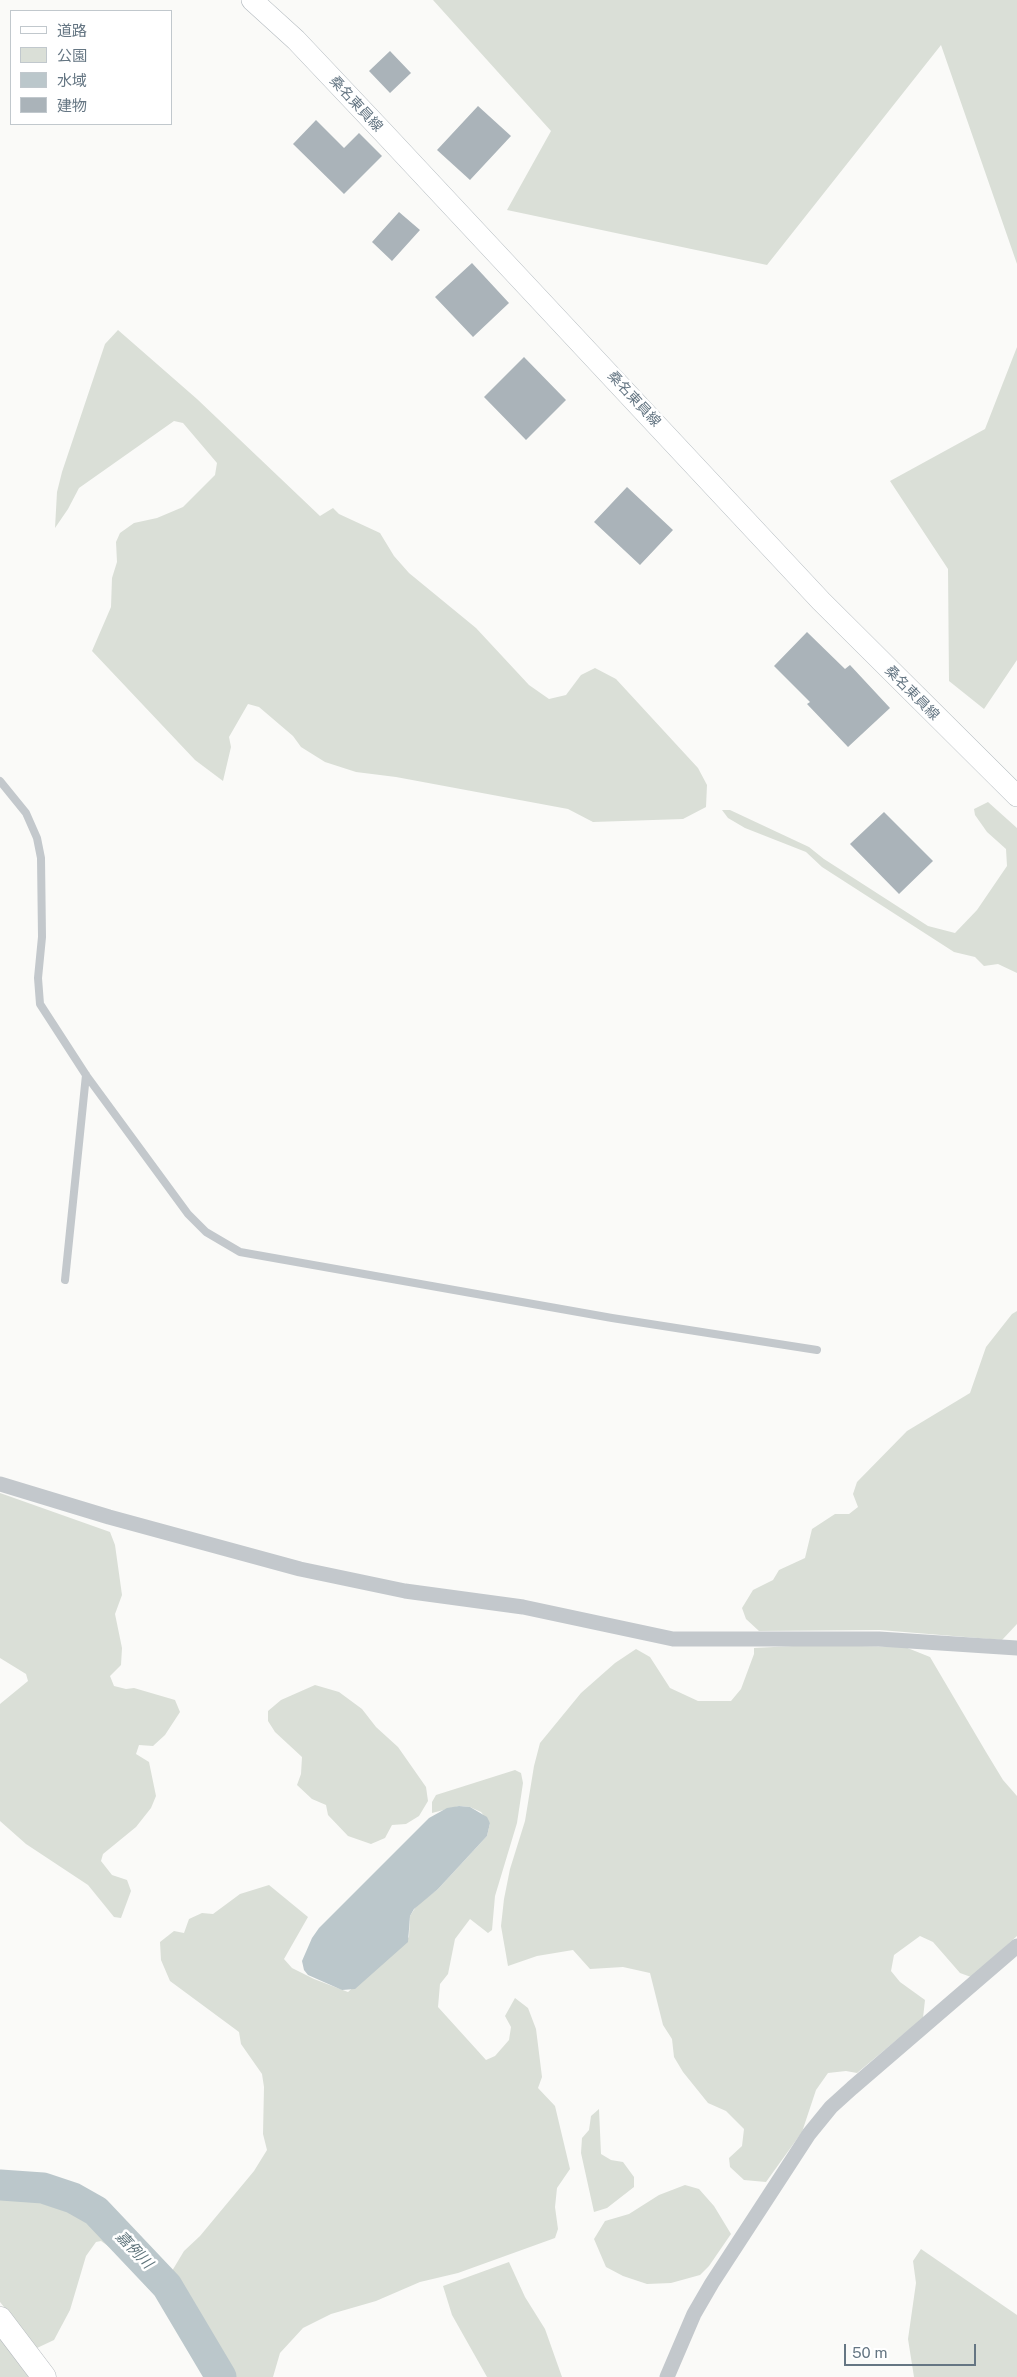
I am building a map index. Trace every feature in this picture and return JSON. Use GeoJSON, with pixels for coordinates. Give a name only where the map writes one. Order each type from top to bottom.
{"type":"FeatureCollection","features":[{"type":"Feature","properties":{"kind":"main road","name":"桑名東員線"},"geometry":{"type":"LineString","coordinates":[[252,0],[296,40],[821,600],[1017,796]]}},
{"type":"Feature","properties":{"kind":"main road"},"geometry":{"type":"LineString","coordinates":[[0,2319],[44,2377]]}},
{"type":"Feature","properties":{"kind":"street"},"geometry":{"type":"LineString","coordinates":[[0,1484],[109,1518],[300,1569],[405,1591],[523,1607],[673,1639],[879,1639],[1017,1648]]}},
{"type":"Feature","properties":{"kind":"street"},"geometry":{"type":"LineString","coordinates":[[666,2377],[694,2314],[712,2283],[809,2134],[831,2107],[852,2088],[1017,1946]]}},
{"type":"Feature","properties":{"kind":"lane"},"geometry":{"type":"LineString","coordinates":[[0,781],[26,813],[38,844],[42,937],[38,978],[40,1004],[86,1075],[188,1214],[206,1232],[240,1252],[612,1318],[817,1350]]}},
{"type":"Feature","properties":{"kind":"lane"},"geometry":{"type":"LineString","coordinates":[[66,1280],[86,1075]]}},
{"type":"Feature","properties":{"kind":"green space"},"geometry":{"type":"Polygon","coordinates":[[[433,0],[1017,0],[1017,264],[941,45],[767,265],[507,210],[551,131],[433,0]]]}},
{"type":"Feature","properties":{"kind":"green space"},"geometry":{"type":"Polygon","coordinates":[[[118,330],[197,399],[320,516],[333,508],[339,514],[380,533],[394,556],[409,573],[476,628],[529,685],[549,699],[566,695],[581,675],[595,668],[616,679],[698,768],[707,785],[706,807],[683,819],[593,822],[568,809],[396,777],[356,772],[325,762],[301,747],[293,736],[259,707],[248,704],[229,737],[231,747],[223,781],[195,760],[92,651],[111,607],[112,578],[117,562],[116,542],[120,533],[134,523],[157,518],[183,507],[215,475],[217,463],[183,423],[174,421],[79,488],[55,528],[57,492],[62,472],[105,344],[118,330]]]}},
{"type":"Feature","properties":{"kind":"green space"},"geometry":{"type":"Polygon","coordinates":[[[1017,347],[1017,660],[984,709],[949,681],[948,569],[890,481],[985,429],[1017,347]]]}},
{"type":"Feature","properties":{"kind":"green space"},"geometry":{"type":"Polygon","coordinates":[[[988,802],[1017,828],[1017,973],[998,964],[984,966],[975,957],[954,952],[822,867],[806,852],[745,828],[728,818],[722,810],[730,810],[809,847],[824,859],[928,926],[955,933],[977,910],[1007,866],[1006,849],[987,832],[975,815],[974,809],[988,802]]]}},
{"type":"Feature","properties":{"kind":"green space"},"geometry":{"type":"Polygon","coordinates":[[[1017,1311],[1017,1624],[1002,1640],[880,1630],[759,1631],[746,1619],[742,1608],[753,1590],[773,1580],[779,1570],[805,1558],[812,1529],[835,1514],[849,1514],[858,1507],[853,1494],[857,1482],[907,1431],[970,1393],[986,1347],[1012,1314],[1017,1311]]]}},
{"type":"Feature","properties":{"kind":"green space"},"geometry":{"type":"Polygon","coordinates":[[[0,1493],[110,1532],[115,1545],[122,1595],[115,1614],[122,1648],[121,1665],[110,1676],[114,1686],[126,1689],[134,1688],[175,1700],[180,1712],[165,1735],[153,1746],[139,1745],[136,1754],[149,1762],[156,1796],[151,1808],[136,1827],[103,1854],[101,1861],[112,1875],[127,1880],[131,1891],[121,1918],[114,1917],[88,1885],[26,1844],[0,1821],[0,1704],[28,1681],[26,1674],[0,1658],[0,1493]]]}},
{"type":"Feature","properties":{"kind":"green space"},"geometry":{"type":"Polygon","coordinates":[[[813,1645],[905,1647],[930,1657],[1003,1780],[1017,1796],[1017,1936],[971,1977],[960,1973],[933,1942],[920,1936],[894,1955],[891,1971],[900,1982],[925,2000],[923,2018],[857,2073],[846,2071],[828,2073],[816,2090],[802,2132],[766,2182],[744,2180],[730,2167],[729,2158],[742,2146],[744,2129],[726,2111],[708,2103],[683,2072],[674,2057],[672,2039],[663,2025],[650,1973],[623,1967],[590,1969],[573,1950],[537,1956],[508,1966],[501,1926],[504,1899],[510,1869],[525,1821],[534,1766],[540,1743],[581,1693],[615,1663],[636,1649],[650,1657],[670,1688],[698,1701],[731,1701],[741,1689],[754,1654],[754,1648],[813,1645]]]}},
{"type":"Feature","properties":{"kind":"green space"},"geometry":{"type":"Polygon","coordinates":[[[315,1685],[339,1692],[362,1709],[376,1727],[398,1747],[426,1787],[428,1801],[419,1816],[406,1824],[392,1825],[385,1838],[371,1844],[348,1836],[328,1815],[326,1805],[312,1799],[297,1785],[301,1774],[302,1757],[275,1732],[268,1721],[268,1711],[281,1700],[315,1685]]]}},
{"type":"Feature","properties":{"kind":"green space"},"geometry":{"type":"Polygon","coordinates":[[[515,1770],[521,1773],[523,1783],[517,1823],[495,1896],[492,1930],[488,1933],[470,1919],[455,1939],[448,1974],[440,1984],[438,2007],[486,2060],[495,2056],[509,2040],[511,2027],[505,2016],[515,1998],[528,2008],[536,2029],[542,2077],[538,2088],[555,2106],[570,2169],[557,2188],[555,2207],[558,2229],[555,2238],[458,2273],[420,2282],[376,2301],[331,2314],[303,2328],[280,2353],[273,2377],[233,2377],[199,2320],[169,2276],[184,2251],[200,2236],[254,2171],[267,2150],[263,2134],[264,2087],[262,2074],[241,2044],[239,2032],[170,1981],[161,1960],[160,1942],[174,1931],[184,1933],[189,1919],[202,1913],[213,1914],[240,1894],[269,1885],[308,1917],[284,1959],[292,1968],[348,1992],[409,1937],[410,1916],[417,1905],[438,1889],[487,1836],[490,1823],[481,1812],[470,1807],[459,1806],[432,1813],[432,1802],[436,1795],[515,1770]]]}},
{"type":"Feature","properties":{"kind":"green space"},"geometry":{"type":"Polygon","coordinates":[[[599,2109],[601,2154],[611,2160],[623,2162],[634,2177],[634,2187],[607,2208],[594,2212],[581,2153],[582,2138],[589,2130],[591,2116],[599,2109]]]}},
{"type":"Feature","properties":{"kind":"green space"},"geometry":{"type":"Polygon","coordinates":[[[685,2185],[699,2189],[714,2206],[731,2234],[709,2266],[700,2275],[671,2283],[647,2284],[623,2276],[606,2267],[594,2239],[605,2221],[629,2214],[659,2195],[685,2185]]]}},
{"type":"Feature","properties":{"kind":"green space"},"geometry":{"type":"Polygon","coordinates":[[[0,2192],[49,2198],[94,2218],[160,2287],[176,2319],[204,2364],[202,2371],[157,2298],[115,2251],[101,2241],[96,2242],[86,2256],[70,2310],[54,2340],[37,2348],[0,2302],[0,2192]]]}},
{"type":"Feature","properties":{"kind":"green space"},"geometry":{"type":"Polygon","coordinates":[[[921,2249],[1017,2315],[1017,2377],[914,2377],[908,2339],[916,2283],[913,2261],[921,2249]]]}},
{"type":"Feature","properties":{"kind":"green space"},"geometry":{"type":"Polygon","coordinates":[[[509,2262],[525,2297],[545,2329],[562,2377],[487,2377],[452,2315],[443,2286],[509,2262]]]}},
{"type":"Feature","properties":{"kind":"green space"},"geometry":{"type":"Polygon","coordinates":[[[0,2334],[30,2377],[0,2377],[0,2334]]]}},
{"type":"Feature","properties":{"kind":"water"},"geometry":{"type":"Polygon","coordinates":[[[470,1807],[487,1817],[490,1823],[487,1836],[438,1889],[414,1909],[410,1916],[408,1942],[355,1989],[342,1990],[308,1975],[304,1970],[302,1961],[312,1938],[319,1928],[429,1818],[447,1808],[470,1807]]]}},
{"type":"Feature","properties":{"kind":"building"},"geometry":{"type":"Polygon","coordinates":[[[390,51],[411,73],[390,93],[369,71],[390,51]]]}},
{"type":"Feature","properties":{"kind":"building"},"geometry":{"type":"Polygon","coordinates":[[[478,106],[511,136],[470,180],[437,150],[478,106]]]}},
{"type":"Feature","properties":{"kind":"building"},"geometry":{"type":"Polygon","coordinates":[[[316,120],[344,148],[359,133],[382,156],[344,194],[293,144],[316,120]]]}},
{"type":"Feature","properties":{"kind":"building"},"geometry":{"type":"Polygon","coordinates":[[[399,212],[420,230],[392,261],[372,242],[399,212]]]}},
{"type":"Feature","properties":{"kind":"building"},"geometry":{"type":"Polygon","coordinates":[[[472,263],[509,303],[473,337],[435,297],[472,263]]]}},
{"type":"Feature","properties":{"kind":"building"},"geometry":{"type":"Polygon","coordinates":[[[524,357],[566,400],[526,440],[484,397],[524,357]]]}},
{"type":"Feature","properties":{"kind":"building"},"geometry":{"type":"Polygon","coordinates":[[[627,487],[673,530],[640,565],[594,522],[627,487]]]}},
{"type":"Feature","properties":{"kind":"building"},"geometry":{"type":"Polygon","coordinates":[[[807,632],[845,669],[850,665],[890,708],[848,747],[807,704],[810,702],[774,666],[807,632]]]}},
{"type":"Feature","properties":{"kind":"building"},"geometry":{"type":"Polygon","coordinates":[[[884,812],[933,861],[899,894],[850,844],[884,812]]]}},
{"type":"Feature","properties":{"kind":"waterway","name":"嘉例川"},"geometry":{"type":"LineString","coordinates":[[0,2185],[43,2188],[73,2198],[96,2211],[167,2286],[221,2377]]}}]}
